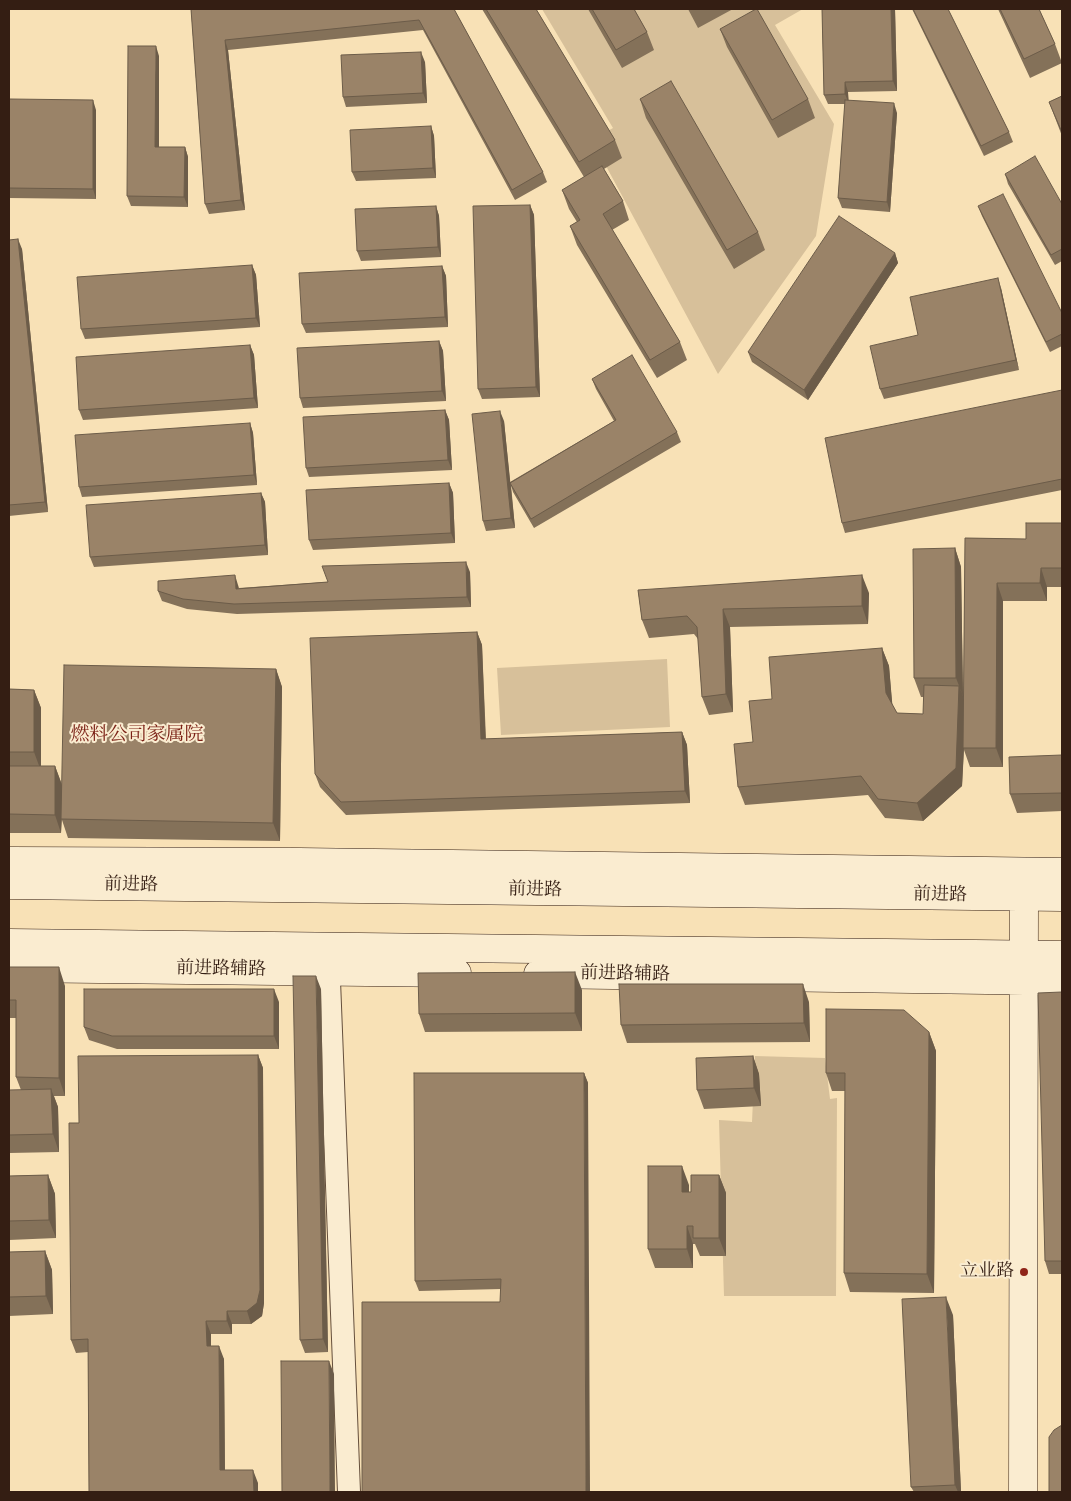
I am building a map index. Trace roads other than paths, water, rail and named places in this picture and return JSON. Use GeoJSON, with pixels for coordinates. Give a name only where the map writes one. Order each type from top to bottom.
{"type":"FeatureCollection","features":[{"type":"Feature","properties":{"kind":"street"},"geometry":{"type":"LineString","coordinates":[[9,861],[299,862],[1062,872]]}},
{"type":"Feature","properties":{"kind":"street","name":"前进路"},"geometry":{"type":"LineString","coordinates":[[9,885],[1062,897]]}},
{"type":"Feature","properties":{"kind":"street"},"geometry":{"type":"LineString","coordinates":[[1023,1492],[1024,897]]}},
{"type":"Feature","properties":{"kind":"street"},"geometry":{"type":"LineString","coordinates":[[9,943],[328,959],[1025,968],[1062,955]]}},
{"type":"Feature","properties":{"kind":"street"},"geometry":{"type":"LineString","coordinates":[[328,959],[349,1492]]}},
{"type":"Feature","properties":{"kind":"street","name":"前进路辅路"},"geometry":{"type":"LineString","coordinates":[[9,968],[328,959],[478,973]]}},
{"type":"Feature","properties":{"kind":"street","name":"前进路辅路"},"geometry":{"type":"LineString","coordinates":[[518,974],[1025,968],[1062,980]]}},
{"type":"Feature","properties":{"kind":"place","name":"立业路"},"geometry":{"type":"Point","coordinates":[1024,1272]}},
{"type":"Feature","properties":{"kind":"district","name":"燃料公司家属院"},"geometry":{"type":"Point","coordinates":[137,736]}}]}
